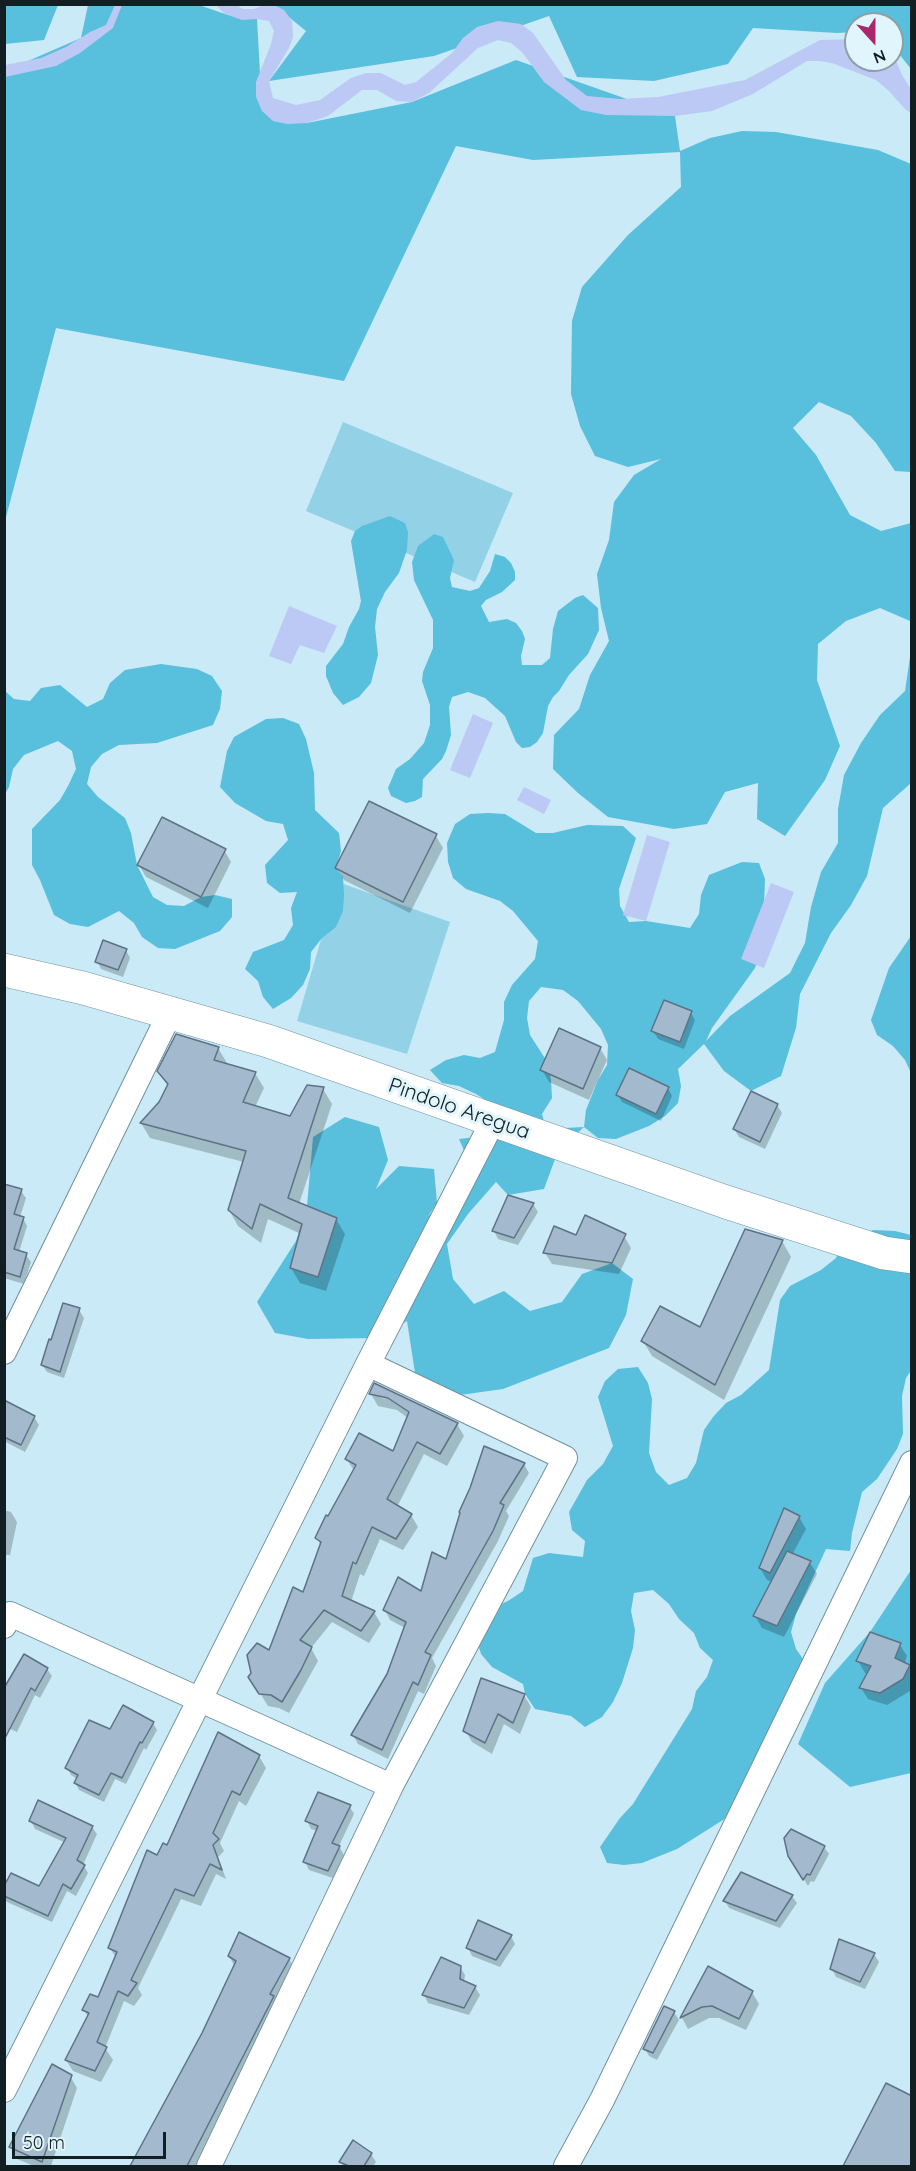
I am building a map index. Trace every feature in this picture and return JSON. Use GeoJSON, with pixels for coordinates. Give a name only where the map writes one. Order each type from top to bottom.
{"type":"FeatureCollection","features":[{"type":"Feature","properties":{"kind":"main road","name":"Pindolo Aregua"},"geometry":{"type":"LineString","coordinates":[[4,970],[83,988],[268,1041],[726,1202],[884,1253],[912,1257]]}},
{"type":"Feature","properties":{"kind":"street"},"geometry":{"type":"LineString","coordinates":[[4,1352],[170,1012]]}},
{"type":"Feature","properties":{"kind":"street"},"geometry":{"type":"LineString","coordinates":[[4,2090],[368,1364],[493,1121]]}},
{"type":"Feature","properties":{"kind":"street"},"geometry":{"type":"LineString","coordinates":[[209,2166],[391,1786],[565,1458],[368,1364]]}},
{"type":"Feature","properties":{"kind":"street"},"geometry":{"type":"LineString","coordinates":[[566,2166],[607,2089],[912,1463]]}},
{"type":"Feature","properties":{"kind":"street"},"geometry":{"type":"LineString","coordinates":[[4,1626],[10,1614],[391,1786]]}},
{"type":"Feature","properties":{"kind":"shaded area"},"geometry":{"type":"Polygon","coordinates":[[[5,4],[58,4],[44,40],[5,44],[5,4]]]}},
{"type":"Feature","properties":{"kind":"shaded area"},"geometry":{"type":"Polygon","coordinates":[[[88,5],[199,5],[225,14],[257,19],[262,111],[307,123],[412,102],[516,60],[675,116],[680,151],[710,138],[742,131],[776,132],[878,150],[911,164],[911,472],[895,471],[876,443],[851,416],[819,402],[793,428],[816,455],[850,515],[881,531],[911,523],[911,783],[883,808],[867,876],[851,905],[831,933],[800,994],[796,1028],[781,1076],[751,1091],[724,1071],[704,1044],[678,1069],[681,1086],[678,1103],[665,1116],[649,1126],[616,1139],[598,1138],[584,1127],[558,1151],[544,1189],[508,1195],[496,1182],[468,1214],[447,1244],[453,1279],[474,1304],[504,1291],[530,1311],[562,1302],[582,1274],[612,1263],[633,1279],[626,1315],[609,1348],[503,1389],[460,1395],[418,1392],[407,1321],[376,1338],[308,1339],[275,1333],[257,1302],[296,1241],[307,1206],[313,1137],[345,1117],[379,1127],[388,1160],[376,1189],[399,1166],[434,1169],[437,1203],[428,1216],[473,1171],[459,1139],[493,1135],[507,1113],[459,1086],[442,1083],[430,1070],[446,1060],[464,1055],[480,1058],[495,1052],[504,1020],[504,1002],[512,985],[535,959],[538,941],[513,911],[500,901],[466,889],[453,878],[448,862],[447,843],[455,824],[470,814],[488,813],[505,814],[536,833],[553,833],[587,825],[623,826],[636,838],[619,889],[620,906],[629,922],[646,921],[690,928],[699,914],[701,895],[709,875],[742,862],[759,863],[765,879],[760,952],[755,968],[712,1028],[706,1041],[730,1016],[790,973],[805,943],[811,907],[821,872],[838,843],[838,809],[844,775],[861,743],[880,715],[905,691],[910,657],[910,621],[880,608],[846,621],[818,644],[817,680],[840,746],[825,780],[785,836],[757,819],[758,783],[725,792],[707,824],[674,829],[608,817],[553,769],[554,735],[579,709],[590,675],[609,641],[601,608],[597,574],[609,540],[614,502],[634,475],[661,459],[628,467],[595,456],[580,426],[571,394],[572,321],[582,287],[628,235],[681,187],[680,152],[533,160],[456,146],[344,381],[56,328],[5,521],[5,71],[81,38],[88,5]],[[541,987],[529,1001],[527,1018],[530,1035],[548,1063],[551,1080],[552,1098],[542,1114],[546,1129],[584,1127],[586,1110],[598,1080],[607,1065],[608,1045],[601,1029],[578,1001],[563,990],[541,987]]]}},
{"type":"Feature","properties":{"kind":"shaded area"},"geometry":{"type":"Polygon","coordinates":[[[115,5],[122,5],[113,28],[80,53],[56,66],[5,77],[5,65],[41,58],[106,25],[115,5]]]}},
{"type":"Feature","properties":{"kind":"shaded area"},"geometry":{"type":"Polygon","coordinates":[[[216,5],[236,5],[243,9],[254,9],[264,5],[274,5],[284,10],[292,21],[293,37],[269,81],[273,98],[296,105],[320,100],[351,78],[366,73],[381,73],[405,85],[416,82],[452,53],[463,38],[477,27],[498,21],[521,24],[533,33],[566,80],[587,96],[620,99],[658,97],[745,80],[820,40],[844,39],[844,68],[832,63],[807,61],[753,94],[712,111],[675,116],[606,115],[581,110],[544,82],[522,52],[511,43],[498,40],[478,48],[429,93],[412,102],[396,101],[377,90],[362,90],[328,116],[307,123],[287,124],[273,121],[262,111],[256,97],[256,82],[274,31],[269,21],[242,20],[225,14],[216,5]]]}},
{"type":"Feature","properties":{"kind":"shaded area"},"geometry":{"type":"Polygon","coordinates":[[[274,5],[911,5],[911,69],[904,60],[904,12],[844,12],[844,33],[753,28],[728,64],[654,81],[577,77],[549,16],[434,56],[269,81],[306,31],[274,5]]]}},
{"type":"Feature","properties":{"kind":"shaded area"},"geometry":{"type":"Polygon","coordinates":[[[855,72],[901,72],[911,89],[911,113],[905,109],[876,80],[855,72]]]}},
{"type":"Feature","properties":{"kind":"shaded area"},"geometry":{"type":"Polygon","coordinates":[[[343,422],[513,493],[475,582],[306,511],[343,422]]]}},
{"type":"Feature","properties":{"kind":"shaded area"},"geometry":{"type":"Polygon","coordinates":[[[390,516],[405,523],[408,532],[407,550],[399,573],[385,592],[377,609],[375,627],[378,655],[371,683],[359,697],[343,705],[333,693],[326,676],[326,666],[343,644],[361,601],[351,541],[355,531],[362,526],[390,516]]]}},
{"type":"Feature","properties":{"kind":"shaded area"},"geometry":{"type":"Polygon","coordinates":[[[434,534],[443,537],[454,560],[450,578],[452,587],[470,591],[479,588],[490,571],[495,554],[505,557],[511,563],[515,572],[515,580],[481,606],[489,622],[507,619],[516,623],[522,631],[525,639],[521,656],[522,665],[542,665],[550,658],[553,629],[558,611],[575,598],[583,595],[598,608],[599,630],[588,654],[553,697],[548,706],[543,733],[530,747],[522,748],[516,742],[505,716],[485,698],[468,692],[452,697],[449,707],[451,735],[446,751],[442,759],[423,779],[422,797],[406,803],[391,796],[388,788],[396,769],[410,759],[424,743],[430,725],[430,705],[422,681],[423,672],[433,648],[433,620],[414,580],[412,562],[418,546],[434,534]]]}},
{"type":"Feature","properties":{"kind":"shaded area"},"geometry":{"type":"Polygon","coordinates":[[[289,606],[337,626],[324,653],[300,645],[291,664],[269,656],[289,606]]]}},
{"type":"Feature","properties":{"kind":"shaded area"},"geometry":{"type":"Polygon","coordinates":[[[161,664],[197,669],[212,676],[222,691],[220,709],[213,725],[157,743],[119,745],[102,754],[91,767],[87,784],[98,797],[125,818],[131,833],[137,865],[153,897],[167,905],[184,906],[201,897],[215,895],[232,899],[232,917],[220,931],[175,949],[158,948],[142,937],[134,923],[119,911],[88,927],[70,924],[54,915],[32,865],[32,829],[60,800],[68,786],[76,769],[72,751],[58,741],[24,755],[13,769],[5,794],[5,691],[14,699],[30,701],[41,688],[60,685],[87,707],[103,699],[110,683],[125,670],[161,664]]]}},
{"type":"Feature","properties":{"kind":"shaded area"},"geometry":{"type":"Polygon","coordinates":[[[473,714],[493,723],[470,778],[450,770],[473,714]]]}},
{"type":"Feature","properties":{"kind":"shaded area"},"geometry":{"type":"Polygon","coordinates":[[[283,718],[299,724],[306,739],[314,773],[315,810],[339,833],[341,851],[336,868],[343,877],[344,895],[343,911],[336,927],[322,938],[311,952],[310,969],[303,985],[291,998],[273,1009],[263,997],[258,981],[245,969],[253,952],[284,940],[293,925],[291,908],[297,892],[280,893],[267,883],[265,865],[288,840],[283,824],[266,821],[235,803],[220,787],[227,751],[234,737],[266,719],[283,718]]]}},
{"type":"Feature","properties":{"kind":"shaded area"},"geometry":{"type":"Polygon","coordinates":[[[524,787],[551,800],[544,814],[517,800],[524,787]]]}},
{"type":"Feature","properties":{"kind":"shaded area"},"geometry":{"type":"Polygon","coordinates":[[[647,835],[670,842],[646,921],[623,915],[647,835]]]}},
{"type":"Feature","properties":{"kind":"shaded area"},"geometry":{"type":"Polygon","coordinates":[[[338,882],[450,922],[407,1054],[297,1021],[338,882]]]}},
{"type":"Feature","properties":{"kind":"shaded area"},"geometry":{"type":"Polygon","coordinates":[[[771,883],[794,892],[764,968],[741,959],[771,883]]]}},
{"type":"Feature","properties":{"kind":"shaded area"},"geometry":{"type":"Polygon","coordinates":[[[911,936],[911,1073],[905,1060],[893,1046],[877,1035],[871,1020],[889,968],[911,936]]]}},
{"type":"Feature","properties":{"kind":"shaded area"},"geometry":{"type":"Polygon","coordinates":[[[874,1230],[895,1231],[911,1235],[912,1369],[906,1378],[902,1396],[903,1434],[897,1449],[877,1479],[862,1492],[850,1551],[826,1549],[796,1614],[791,1632],[796,1649],[806,1663],[750,1794],[723,1820],[677,1849],[642,1863],[624,1865],[607,1863],[600,1847],[633,1804],[692,1709],[696,1691],[707,1677],[713,1660],[700,1648],[694,1633],[679,1619],[669,1604],[653,1590],[634,1593],[631,1611],[635,1630],[633,1648],[622,1683],[613,1702],[602,1717],[585,1727],[571,1716],[535,1709],[525,1694],[523,1684],[492,1667],[481,1654],[476,1638],[493,1608],[523,1591],[533,1558],[549,1553],[583,1557],[585,1541],[572,1530],[569,1512],[587,1480],[603,1464],[613,1446],[598,1397],[605,1381],[618,1369],[638,1367],[648,1383],[652,1399],[649,1453],[656,1472],[669,1485],[687,1478],[696,1463],[704,1430],[713,1417],[726,1403],[741,1395],[769,1370],[780,1300],[790,1286],[821,1270],[836,1258],[843,1243],[859,1234],[874,1230]]]}},
{"type":"Feature","properties":{"kind":"shaded area"},"geometry":{"type":"Polygon","coordinates":[[[911,1570],[911,1773],[850,1787],[798,1744],[825,1683],[870,1632],[911,1570]]]}},
{"type":"Feature","properties":{"kind":"building"},"geometry":{"type":"Polygon","coordinates":[[[369,801],[437,834],[403,902],[335,868],[369,801]]]}},
{"type":"Feature","properties":{"kind":"building"},"geometry":{"type":"Polygon","coordinates":[[[162,817],[226,849],[201,897],[137,865],[162,817]]]}},
{"type":"Feature","properties":{"kind":"building"},"geometry":{"type":"Polygon","coordinates":[[[103,940],[127,949],[118,970],[95,962],[103,940]]]}},
{"type":"Feature","properties":{"kind":"building"},"geometry":{"type":"Polygon","coordinates":[[[664,1000],[692,1011],[680,1042],[651,1031],[664,1000]]]}},
{"type":"Feature","properties":{"kind":"building"},"geometry":{"type":"Polygon","coordinates":[[[559,1028],[601,1047],[583,1089],[540,1070],[559,1028]]]}},
{"type":"Feature","properties":{"kind":"building"},"geometry":{"type":"Polygon","coordinates":[[[176,1034],[219,1047],[214,1060],[256,1072],[243,1102],[290,1116],[307,1085],[324,1087],[288,1198],[337,1218],[318,1277],[290,1268],[302,1224],[260,1204],[252,1229],[228,1210],[246,1151],[140,1123],[159,1102],[168,1084],[157,1071],[176,1034]]]}},
{"type":"Feature","properties":{"kind":"building"},"geometry":{"type":"Polygon","coordinates":[[[629,1068],[669,1087],[656,1114],[616,1095],[629,1068]]]}},
{"type":"Feature","properties":{"kind":"building"},"geometry":{"type":"Polygon","coordinates":[[[751,1091],[778,1104],[760,1142],[733,1129],[751,1091]]]}},
{"type":"Feature","properties":{"kind":"building"},"geometry":{"type":"Polygon","coordinates":[[[4,1184],[22,1189],[14,1214],[24,1217],[14,1249],[27,1253],[20,1277],[4,1272],[4,1184]]]}},
{"type":"Feature","properties":{"kind":"building"},"geometry":{"type":"Polygon","coordinates":[[[508,1195],[534,1203],[514,1238],[492,1231],[508,1195]]]}},
{"type":"Feature","properties":{"kind":"building"},"geometry":{"type":"Polygon","coordinates":[[[585,1215],[626,1234],[612,1263],[543,1253],[554,1226],[576,1235],[585,1215]]]}},
{"type":"Feature","properties":{"kind":"building"},"geometry":{"type":"Polygon","coordinates":[[[745,1229],[783,1240],[715,1385],[641,1341],[660,1306],[700,1327],[745,1229]]]}},
{"type":"Feature","properties":{"kind":"building"},"geometry":{"type":"Polygon","coordinates":[[[63,1303],[80,1308],[60,1372],[41,1365],[63,1303]]]}},
{"type":"Feature","properties":{"kind":"building"},"geometry":{"type":"Polygon","coordinates":[[[374,1383],[458,1423],[440,1454],[417,1442],[387,1499],[412,1514],[396,1539],[372,1527],[356,1564],[353,1562],[342,1596],[375,1611],[361,1631],[324,1610],[300,1640],[312,1647],[282,1702],[271,1695],[259,1694],[248,1677],[251,1673],[247,1655],[257,1643],[269,1650],[293,1587],[303,1592],[321,1542],[315,1538],[356,1465],[345,1459],[359,1433],[393,1451],[409,1412],[388,1398],[369,1394],[374,1383]]]}},
{"type":"Feature","properties":{"kind":"building"},"geometry":{"type":"Polygon","coordinates":[[[4,1400],[35,1416],[21,1445],[4,1437],[4,1400]]]}},
{"type":"Feature","properties":{"kind":"building"},"geometry":{"type":"Polygon","coordinates":[[[484,1446],[525,1463],[500,1503],[504,1505],[493,1531],[425,1652],[431,1655],[418,1685],[413,1682],[382,1750],[351,1735],[387,1674],[406,1622],[383,1610],[398,1577],[421,1591],[432,1552],[446,1559],[459,1512],[484,1446]]]}},
{"type":"Feature","properties":{"kind":"building"},"geometry":{"type":"Polygon","coordinates":[[[784,1508],[800,1516],[770,1573],[759,1568],[784,1508]]]}},
{"type":"Feature","properties":{"kind":"building"},"geometry":{"type":"Polygon","coordinates":[[[787,1551],[811,1561],[777,1626],[753,1616],[787,1551]]]}},
{"type":"Feature","properties":{"kind":"building"},"geometry":{"type":"Polygon","coordinates":[[[870,1632],[901,1643],[895,1658],[910,1665],[903,1679],[880,1693],[859,1688],[871,1666],[856,1661],[870,1632]]]}},
{"type":"Feature","properties":{"kind":"building"},"geometry":{"type":"Polygon","coordinates":[[[24,1654],[48,1668],[35,1691],[31,1688],[4,1740],[4,1688],[24,1654]]]}},
{"type":"Feature","properties":{"kind":"building"},"geometry":{"type":"Polygon","coordinates":[[[481,1678],[525,1694],[513,1723],[498,1714],[485,1743],[463,1731],[481,1678]]]}},
{"type":"Feature","properties":{"kind":"building"},"geometry":{"type":"Polygon","coordinates":[[[123,1705],[154,1722],[142,1743],[140,1742],[122,1778],[111,1773],[99,1795],[74,1783],[78,1775],[65,1768],[89,1720],[110,1729],[123,1705]]]}},
{"type":"Feature","properties":{"kind":"building"},"geometry":{"type":"Polygon","coordinates":[[[218,1732],[260,1755],[240,1795],[232,1791],[213,1833],[219,1839],[213,1845],[222,1870],[210,1864],[194,1896],[175,1889],[131,1980],[137,1983],[128,1996],[118,1991],[97,2042],[107,2047],[95,2071],[65,2060],[89,2013],[82,2010],[90,1994],[98,1997],[117,1952],[108,1948],[147,1850],[157,1855],[163,1843],[167,1845],[218,1732]]]}},
{"type":"Feature","properties":{"kind":"building"},"geometry":{"type":"Polygon","coordinates":[[[318,1792],[351,1805],[332,1843],[340,1846],[328,1871],[303,1862],[318,1826],[305,1821],[318,1792]]]}},
{"type":"Feature","properties":{"kind":"building"},"geometry":{"type":"Polygon","coordinates":[[[38,1800],[93,1826],[77,1860],[85,1865],[71,1889],[63,1884],[48,1916],[4,1896],[4,1886],[11,1873],[39,1886],[66,1838],[29,1821],[38,1800]]]}},
{"type":"Feature","properties":{"kind":"building"},"geometry":{"type":"Polygon","coordinates":[[[791,1829],[825,1846],[810,1875],[807,1874],[803,1880],[788,1856],[784,1838],[791,1829]]]}},
{"type":"Feature","properties":{"kind":"building"},"geometry":{"type":"Polygon","coordinates":[[[741,1872],[793,1895],[776,1921],[723,1901],[741,1872]]]}},
{"type":"Feature","properties":{"kind":"building"},"geometry":{"type":"Polygon","coordinates":[[[478,1920],[512,1935],[496,1960],[466,1948],[478,1920]]]}},
{"type":"Feature","properties":{"kind":"building"},"geometry":{"type":"Polygon","coordinates":[[[239,1932],[290,1958],[270,1994],[274,1996],[187,2166],[130,2166],[202,2033],[236,1961],[228,1956],[239,1932]]]}},
{"type":"Feature","properties":{"kind":"building"},"geometry":{"type":"Polygon","coordinates":[[[839,1939],[875,1953],[860,1982],[830,1969],[839,1939]]]}},
{"type":"Feature","properties":{"kind":"building"},"geometry":{"type":"Polygon","coordinates":[[[441,1957],[461,1966],[460,1979],[476,1986],[464,2008],[422,1995],[441,1957]]]}},
{"type":"Feature","properties":{"kind":"building"},"geometry":{"type":"Polygon","coordinates":[[[708,1966],[753,1991],[739,2019],[712,2006],[702,2007],[680,2018],[708,1966]]]}},
{"type":"Feature","properties":{"kind":"building"},"geometry":{"type":"Polygon","coordinates":[[[664,2006],[675,2011],[653,2053],[643,2049],[664,2006]]]}},
{"type":"Feature","properties":{"kind":"building"},"geometry":{"type":"Polygon","coordinates":[[[52,2064],[72,2075],[42,2162],[9,2147],[52,2064]]]}},
{"type":"Feature","properties":{"kind":"building"},"geometry":{"type":"Polygon","coordinates":[[[886,2083],[912,2096],[912,2166],[843,2166],[886,2083]]]}},
{"type":"Feature","properties":{"kind":"building"},"geometry":{"type":"Polygon","coordinates":[[[353,2140],[372,2153],[364,2166],[349,2166],[339,2162],[353,2140]]]}}]}
